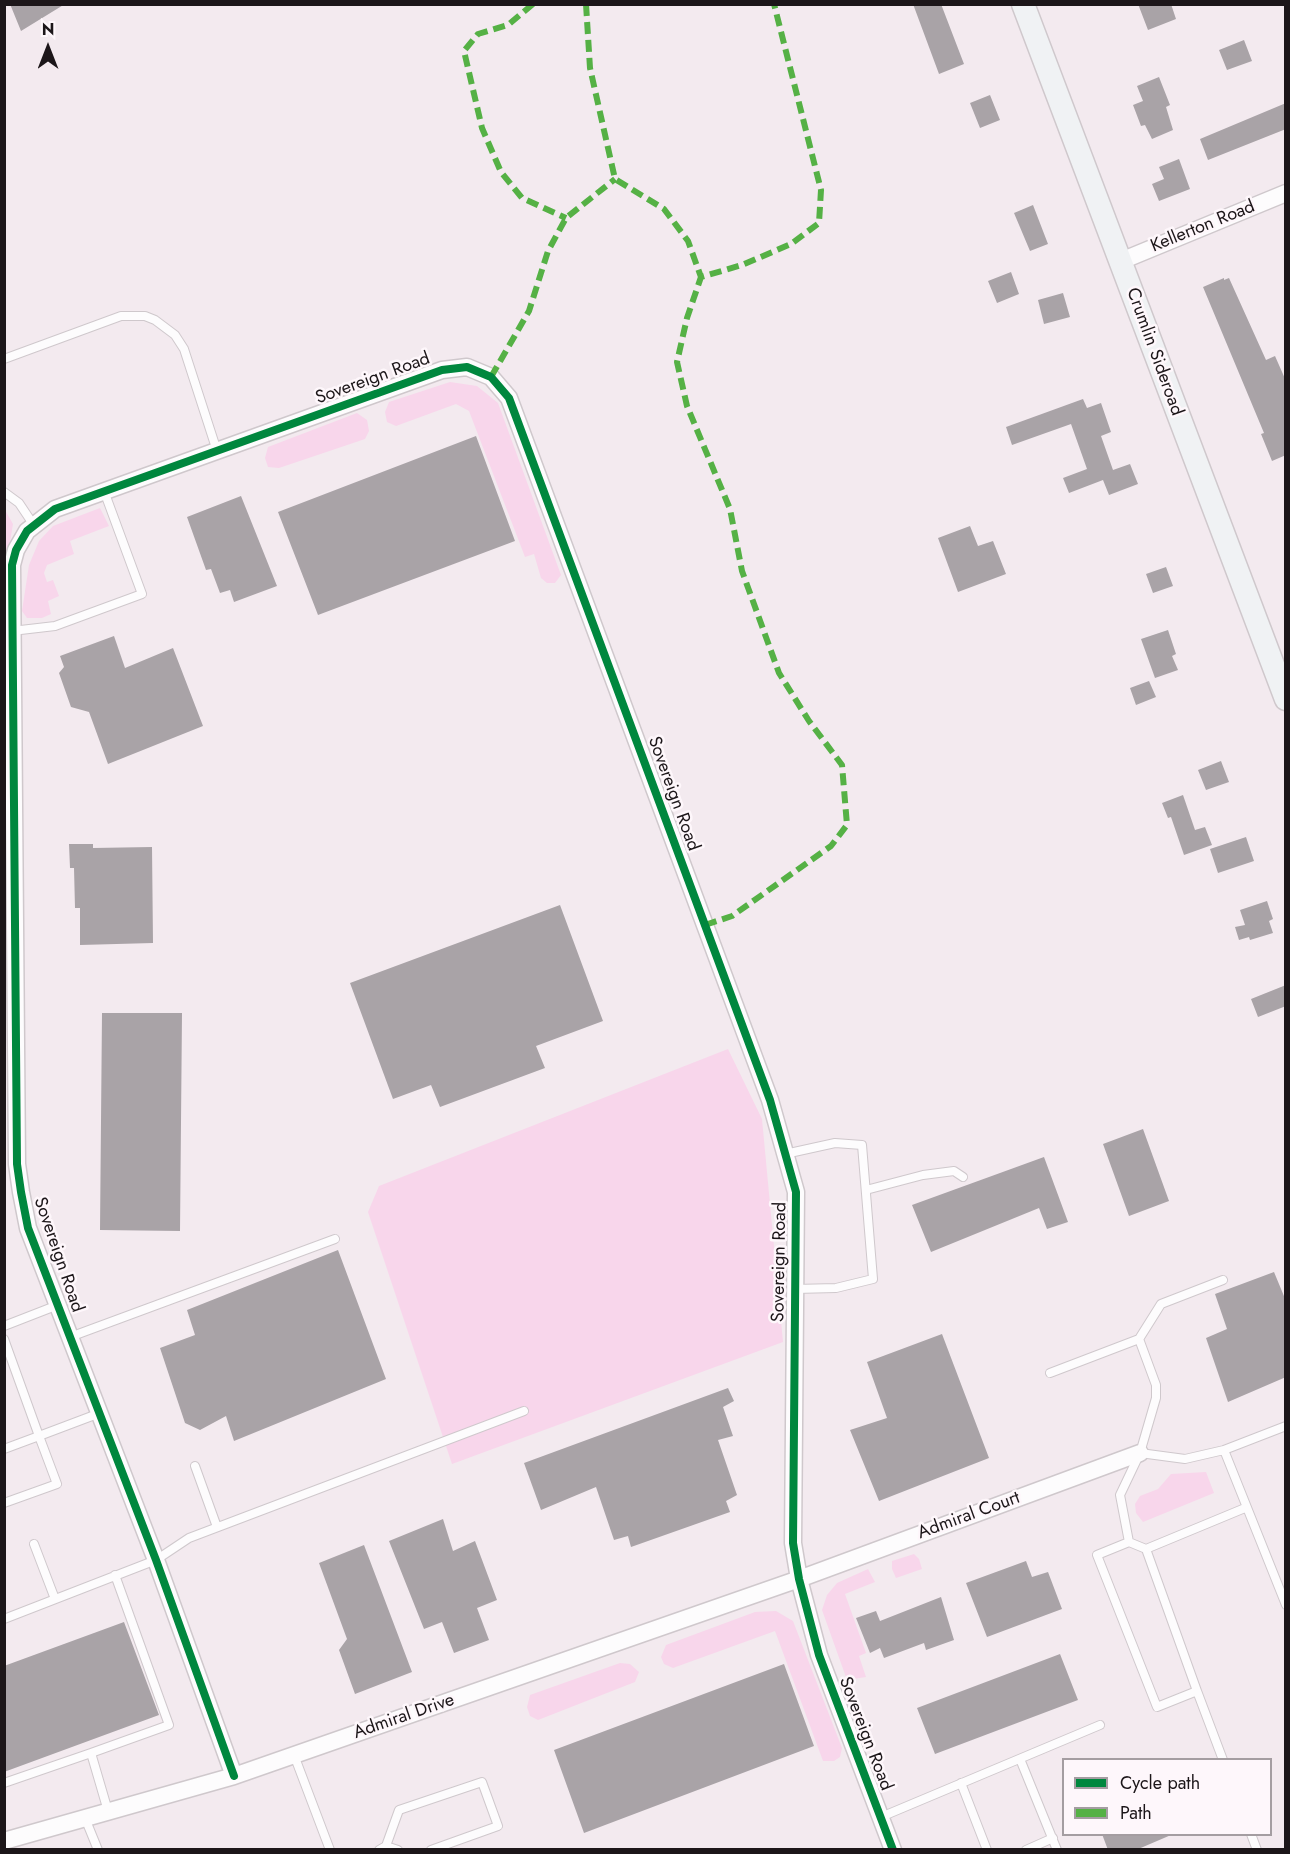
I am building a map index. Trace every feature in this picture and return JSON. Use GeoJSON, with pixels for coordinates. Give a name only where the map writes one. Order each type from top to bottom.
{"type":"FeatureCollection","features":[{"type":"Feature","properties":{"kind":"street","name":"Crumlin Sideroad"},"geometry":{"type":"LineString","coordinates":[[1023,4],[1286,699]]}},
{"type":"Feature","properties":{"kind":"street","name":"Kellerton Road"},"geometry":{"type":"LineString","coordinates":[[1121,261],[1286,194]]}},
{"type":"Feature","properties":{"kind":"street","name":"Sovereign Road"},"geometry":{"type":"LineString","coordinates":[[234,1776],[156,1560],[28,1228],[11,1166],[8,697],[12,632],[12,565],[19,544],[33,524],[55,508],[450,368],[476,369],[491,376],[509,398],[770,1100],[796,1192],[793,1543],[799,1579],[819,1655],[893,1850]]}},
{"type":"Feature","properties":{"kind":"street","name":"Admiral Court"},"geometry":{"type":"LineString","coordinates":[[799,1579],[1140,1453]]}},
{"type":"Feature","properties":{"kind":"street","name":"Admiral Drive"},"geometry":{"type":"LineString","coordinates":[[4,1841],[234,1776],[799,1579]]}},
{"type":"Feature","properties":{"kind":"lane"},"geometry":{"type":"LineString","coordinates":[[4,359],[121,316],[146,316],[175,335],[184,349],[217,451]]}},
{"type":"Feature","properties":{"kind":"lane"},"geometry":{"type":"LineString","coordinates":[[12,632],[55,626],[142,594],[104,491]]}},
{"type":"Feature","properties":{"kind":"lane"},"geometry":{"type":"LineString","coordinates":[[4,492],[19,503],[33,524]]}},
{"type":"Feature","properties":{"kind":"lane"},"geometry":{"type":"LineString","coordinates":[[785,1154],[835,1143],[862,1145],[873,1279],[836,1288],[795,1289]]}},
{"type":"Feature","properties":{"kind":"lane"},"geometry":{"type":"LineString","coordinates":[[866,1190],[923,1175],[954,1172],[963,1177]]}},
{"type":"Feature","properties":{"kind":"lane"},"geometry":{"type":"LineString","coordinates":[[70,1337],[335,1239]]}},
{"type":"Feature","properties":{"kind":"lane"},"geometry":{"type":"LineString","coordinates":[[1050,1373],[1139,1339],[1161,1304],[1223,1280]]}},
{"type":"Feature","properties":{"kind":"lane"},"geometry":{"type":"LineString","coordinates":[[4,1326],[58,1305]]}},
{"type":"Feature","properties":{"kind":"lane"},"geometry":{"type":"LineString","coordinates":[[4,1339],[57,1484],[4,1503]]}},
{"type":"Feature","properties":{"kind":"lane"},"geometry":{"type":"LineString","coordinates":[[1129,1542],[1120,1495],[1140,1453],[1156,1398],[1156,1385],[1139,1339]]}},
{"type":"Feature","properties":{"kind":"lane"},"geometry":{"type":"LineString","coordinates":[[4,1619],[156,1560],[189,1538],[524,1411]]}},
{"type":"Feature","properties":{"kind":"lane"},"geometry":{"type":"LineString","coordinates":[[4,1449],[100,1413]]}},
{"type":"Feature","properties":{"kind":"lane"},"geometry":{"type":"LineString","coordinates":[[1140,1453],[1185,1459],[1224,1450],[1286,1426]]}},
{"type":"Feature","properties":{"kind":"lane"},"geometry":{"type":"LineString","coordinates":[[1224,1450],[1245,1508],[1286,1605]]}},
{"type":"Feature","properties":{"kind":"lane"},"geometry":{"type":"LineString","coordinates":[[195,1466],[217,1527]]}},
{"type":"Feature","properties":{"kind":"lane"},"geometry":{"type":"LineString","coordinates":[[1197,1691],[1157,1707],[1097,1555],[1129,1542],[1146,1549],[1245,1508]]}},
{"type":"Feature","properties":{"kind":"lane"},"geometry":{"type":"LineString","coordinates":[[34,1544],[55,1599]]}},
{"type":"Feature","properties":{"kind":"lane"},"geometry":{"type":"LineString","coordinates":[[1146,1549],[1222,1758]]}},
{"type":"Feature","properties":{"kind":"lane"},"geometry":{"type":"LineString","coordinates":[[4,1782],[169,1725],[116,1575]]}},
{"type":"Feature","properties":{"kind":"lane"},"geometry":{"type":"LineString","coordinates":[[880,1817],[1100,1725]]}},
{"type":"Feature","properties":{"kind":"lane"},"geometry":{"type":"LineString","coordinates":[[91,1753],[108,1811]]}},
{"type":"Feature","properties":{"kind":"lane"},"geometry":{"type":"LineString","coordinates":[[294,1755],[330,1850]]}},
{"type":"Feature","properties":{"kind":"lane"},"geometry":{"type":"LineString","coordinates":[[1020,1759],[1057,1850]]}},
{"type":"Feature","properties":{"kind":"lane"},"geometry":{"type":"LineString","coordinates":[[398,1850],[382,1848],[399,1810],[482,1782],[498,1826],[431,1850]]}},
{"type":"Feature","properties":{"kind":"lane"},"geometry":{"type":"LineString","coordinates":[[961,1783],[987,1850]]}},
{"type":"Feature","properties":{"kind":"lane"},"geometry":{"type":"LineString","coordinates":[[85,1817],[98,1850]]}},
{"type":"Feature","properties":{"kind":"lane"},"geometry":{"type":"LineString","coordinates":[[1026,1850],[1053,1838]]}},
{"type":"Feature","properties":{"kind":"shaded area"},"geometry":{"type":"Polygon","coordinates":[[[450,382],[477,386],[498,403],[561,575],[555,583],[547,583],[541,578],[534,554],[525,557],[469,411],[456,404],[396,426],[387,422],[385,412],[389,402],[450,382]]]}},
{"type":"Feature","properties":{"kind":"shaded area"},"geometry":{"type":"Polygon","coordinates":[[[357,413],[367,420],[369,431],[365,439],[279,468],[268,467],[265,458],[268,447],[357,413]]]}},
{"type":"Feature","properties":{"kind":"shaded area"},"geometry":{"type":"Polygon","coordinates":[[[100,508],[109,526],[70,541],[74,554],[47,565],[44,573],[47,582],[53,580],[59,596],[48,601],[51,614],[42,618],[27,618],[22,611],[29,565],[39,541],[53,526],[100,508]]]}},
{"type":"Feature","properties":{"kind":"shaded area"},"geometry":{"type":"Polygon","coordinates":[[[5,510],[13,524],[5,572],[5,510]]]}},
{"type":"Feature","properties":{"kind":"shaded area"},"geometry":{"type":"Polygon","coordinates":[[[728,1049],[762,1119],[783,1342],[452,1464],[368,1212],[379,1186],[728,1049]]]}},
{"type":"Feature","properties":{"kind":"shaded area"},"geometry":{"type":"Polygon","coordinates":[[[1206,1472],[1214,1493],[1143,1522],[1136,1513],[1135,1504],[1140,1496],[1158,1489],[1171,1474],[1206,1472]]]}},
{"type":"Feature","properties":{"kind":"shaded area"},"geometry":{"type":"Polygon","coordinates":[[[914,1554],[919,1559],[922,1569],[896,1578],[892,1569],[892,1561],[914,1554]]]}},
{"type":"Feature","properties":{"kind":"shaded area"},"geometry":{"type":"Polygon","coordinates":[[[868,1569],[875,1582],[845,1594],[866,1653],[859,1656],[866,1677],[847,1680],[822,1610],[827,1595],[837,1583],[868,1569]]]}},
{"type":"Feature","properties":{"kind":"shaded area"},"geometry":{"type":"Polygon","coordinates":[[[776,1611],[793,1621],[842,1748],[840,1757],[834,1761],[823,1761],[775,1631],[673,1668],[664,1664],[661,1657],[666,1645],[755,1612],[776,1611]]]}},
{"type":"Feature","properties":{"kind":"shaded area"},"geometry":{"type":"Polygon","coordinates":[[[620,1663],[630,1664],[639,1672],[635,1682],[538,1720],[530,1716],[527,1707],[530,1695],[620,1663]]]}},
{"type":"Feature","properties":{"kind":"building"},"geometry":{"type":"Polygon","coordinates":[[[10,4],[65,4],[21,31],[10,4]]]}},
{"type":"Feature","properties":{"kind":"building"},"geometry":{"type":"Polygon","coordinates":[[[913,4],[941,4],[964,64],[939,74],[913,4]]]}},
{"type":"Feature","properties":{"kind":"building"},"geometry":{"type":"Polygon","coordinates":[[[1138,4],[1171,4],[1176,19],[1148,30],[1138,4]]]}},
{"type":"Feature","properties":{"kind":"building"},"geometry":{"type":"Polygon","coordinates":[[[1244,40],[1252,61],[1227,70],[1219,50],[1244,40]]]}},
{"type":"Feature","properties":{"kind":"building"},"geometry":{"type":"Polygon","coordinates":[[[1159,77],[1170,105],[1166,107],[1173,130],[1152,139],[1145,125],[1141,126],[1133,105],[1143,101],[1137,86],[1159,77]]]}},
{"type":"Feature","properties":{"kind":"building"},"geometry":{"type":"Polygon","coordinates":[[[990,95],[1000,120],[980,128],[970,103],[990,95]]]}},
{"type":"Feature","properties":{"kind":"building"},"geometry":{"type":"Polygon","coordinates":[[[1286,103],[1286,129],[1208,160],[1200,139],[1286,103]]]}},
{"type":"Feature","properties":{"kind":"building"},"geometry":{"type":"Polygon","coordinates":[[[1179,159],[1190,189],[1159,201],[1152,184],[1164,179],[1159,167],[1179,159]]]}},
{"type":"Feature","properties":{"kind":"building"},"geometry":{"type":"Polygon","coordinates":[[[1033,205],[1048,244],[1030,251],[1014,213],[1033,205]]]}},
{"type":"Feature","properties":{"kind":"building"},"geometry":{"type":"Polygon","coordinates":[[[1011,272],[1019,294],[997,303],[988,281],[1011,272]]]}},
{"type":"Feature","properties":{"kind":"building"},"geometry":{"type":"Polygon","coordinates":[[[1224,278],[1224,280],[1229,278],[1266,360],[1275,356],[1286,381],[1286,455],[1272,461],[1261,434],[1264,433],[1203,287],[1224,278]]]}},
{"type":"Feature","properties":{"kind":"building"},"geometry":{"type":"Polygon","coordinates":[[[1063,293],[1070,317],[1044,324],[1038,300],[1063,293]]]}},
{"type":"Feature","properties":{"kind":"building"},"geometry":{"type":"Polygon","coordinates":[[[1083,399],[1087,408],[1101,403],[1111,432],[1101,436],[1113,470],[1130,464],[1138,484],[1109,495],[1103,480],[1069,493],[1063,478],[1087,469],[1071,424],[1012,445],[1006,427],[1083,399]]]}},
{"type":"Feature","properties":{"kind":"building"},"geometry":{"type":"Polygon","coordinates":[[[476,436],[515,541],[318,615],[278,512],[476,436]]]}},
{"type":"Feature","properties":{"kind":"building"},"geometry":{"type":"Polygon","coordinates":[[[241,496],[277,586],[234,602],[230,590],[220,593],[211,569],[206,570],[187,517],[241,496]]]}},
{"type":"Feature","properties":{"kind":"building"},"geometry":{"type":"Polygon","coordinates":[[[970,526],[978,546],[993,541],[1006,574],[958,592],[938,538],[970,526]]]}},
{"type":"Feature","properties":{"kind":"building"},"geometry":{"type":"Polygon","coordinates":[[[1166,567],[1173,586],[1153,593],[1146,574],[1166,567]]]}},
{"type":"Feature","properties":{"kind":"building"},"geometry":{"type":"Polygon","coordinates":[[[1168,630],[1176,654],[1172,656],[1178,670],[1155,678],[1141,639],[1168,630]]]}},
{"type":"Feature","properties":{"kind":"building"},"geometry":{"type":"Polygon","coordinates":[[[114,636],[125,668],[173,648],[203,726],[108,764],[89,712],[71,707],[59,673],[64,667],[60,656],[114,636]]]}},
{"type":"Feature","properties":{"kind":"building"},"geometry":{"type":"Polygon","coordinates":[[[1149,681],[1156,697],[1136,705],[1130,688],[1149,681]]]}},
{"type":"Feature","properties":{"kind":"building"},"geometry":{"type":"Polygon","coordinates":[[[1221,761],[1229,782],[1206,790],[1198,770],[1221,761]]]}},
{"type":"Feature","properties":{"kind":"building"},"geometry":{"type":"Polygon","coordinates":[[[1183,795],[1195,830],[1205,827],[1212,845],[1184,855],[1171,817],[1168,818],[1162,803],[1183,795]]]}},
{"type":"Feature","properties":{"kind":"building"},"geometry":{"type":"Polygon","coordinates":[[[1246,837],[1254,861],[1218,873],[1210,849],[1246,837]]]}},
{"type":"Feature","properties":{"kind":"building"},"geometry":{"type":"Polygon","coordinates":[[[69,844],[93,844],[93,848],[152,847],[153,943],[80,945],[80,908],[75,908],[74,868],[70,868],[69,844]]]}},
{"type":"Feature","properties":{"kind":"building"},"geometry":{"type":"Polygon","coordinates":[[[1267,901],[1273,919],[1269,921],[1273,933],[1250,940],[1249,937],[1239,940],[1235,927],[1245,925],[1240,910],[1267,901]]]}},
{"type":"Feature","properties":{"kind":"building"},"geometry":{"type":"Polygon","coordinates":[[[560,905],[603,1021],[536,1046],[545,1068],[440,1107],[431,1085],[393,1099],[350,983],[560,905]]]}},
{"type":"Feature","properties":{"kind":"building"},"geometry":{"type":"Polygon","coordinates":[[[1286,985],[1286,1006],[1258,1017],[1251,999],[1286,985]]]}},
{"type":"Feature","properties":{"kind":"building"},"geometry":{"type":"Polygon","coordinates":[[[102,1013],[182,1013],[180,1231],[100,1230],[102,1013]]]}},
{"type":"Feature","properties":{"kind":"building"},"geometry":{"type":"Polygon","coordinates":[[[1143,1129],[1169,1201],[1129,1216],[1103,1144],[1143,1129]]]}},
{"type":"Feature","properties":{"kind":"building"},"geometry":{"type":"Polygon","coordinates":[[[1044,1157],[1068,1222],[1047,1229],[1039,1208],[931,1252],[912,1205],[1044,1157]]]}},
{"type":"Feature","properties":{"kind":"building"},"geometry":{"type":"Polygon","coordinates":[[[338,1250],[386,1379],[234,1441],[226,1416],[200,1430],[185,1423],[160,1348],[195,1335],[187,1310],[338,1250]]]}},
{"type":"Feature","properties":{"kind":"building"},"geometry":{"type":"Polygon","coordinates":[[[1274,1272],[1286,1301],[1286,1377],[1228,1402],[1206,1338],[1227,1329],[1215,1294],[1274,1272]]]}},
{"type":"Feature","properties":{"kind":"building"},"geometry":{"type":"Polygon","coordinates":[[[942,1334],[989,1458],[879,1501],[850,1430],[887,1418],[867,1362],[942,1334]]]}},
{"type":"Feature","properties":{"kind":"building"},"geometry":{"type":"Polygon","coordinates":[[[728,1388],[734,1401],[723,1407],[733,1436],[718,1440],[737,1495],[726,1501],[730,1512],[631,1547],[628,1536],[614,1540],[596,1487],[541,1510],[524,1463],[728,1388]]]}},
{"type":"Feature","properties":{"kind":"building"},"geometry":{"type":"Polygon","coordinates":[[[443,1519],[453,1551],[475,1541],[497,1600],[477,1608],[489,1640],[454,1653],[442,1622],[424,1629],[389,1541],[443,1519]]]}},
{"type":"Feature","properties":{"kind":"building"},"geometry":{"type":"Polygon","coordinates":[[[364,1545],[412,1672],[355,1694],[339,1650],[347,1639],[319,1563],[364,1545]]]}},
{"type":"Feature","properties":{"kind":"building"},"geometry":{"type":"Polygon","coordinates":[[[1026,1561],[1032,1577],[1048,1572],[1062,1609],[987,1637],[966,1583],[1026,1561]]]}},
{"type":"Feature","properties":{"kind":"building"},"geometry":{"type":"Polygon","coordinates":[[[941,1597],[954,1640],[926,1650],[924,1643],[884,1658],[880,1648],[870,1653],[856,1618],[876,1611],[880,1621],[941,1597]]]}},
{"type":"Feature","properties":{"kind":"building"},"geometry":{"type":"Polygon","coordinates":[[[124,1622],[159,1715],[4,1772],[4,1666],[124,1622]]]}},
{"type":"Feature","properties":{"kind":"building"},"geometry":{"type":"Polygon","coordinates":[[[1060,1654],[1078,1700],[935,1754],[917,1708],[1060,1654]]]}},
{"type":"Feature","properties":{"kind":"building"},"geometry":{"type":"Polygon","coordinates":[[[784,1664],[814,1746],[584,1833],[554,1750],[784,1664]]]}},
{"type":"Feature","properties":{"kind":"building"},"geometry":{"type":"Polygon","coordinates":[[[1103,1836],[1169,1836],[1136,1850],[1108,1850],[1103,1836]]]}},
{"type":"Feature","properties":{"kind":"marked path"},"geometry":{"type":"LineString","coordinates":[[533,4],[508,25],[478,34],[464,51],[482,128],[501,172],[522,198],[566,218]]}},
{"type":"Feature","properties":{"kind":"marked path"},"geometry":{"type":"LineString","coordinates":[[586,4],[590,68],[615,179],[664,209],[688,241],[701,277]]}},
{"type":"Feature","properties":{"kind":"marked path"},"geometry":{"type":"LineString","coordinates":[[705,925],[732,916],[831,846],[847,825],[842,765],[809,721],[779,673],[742,571],[730,509],[687,406],[677,362],[687,318],[701,277],[742,265],[791,244],[819,223],[821,190],[774,4]]}},
{"type":"Feature","properties":{"kind":"marked path"},"geometry":{"type":"LineString","coordinates":[[491,377],[529,311],[548,251],[566,218],[615,179]]}},
{"type":"Feature","properties":{"kind":"cycle path"},"geometry":{"type":"LineString","coordinates":[[234,1776],[156,1560],[28,1228],[21,1192],[17,1164],[12,565],[16,550],[27,531],[55,509],[442,370],[467,367],[491,377],[509,398],[770,1100],[796,1192],[793,1543],[799,1579],[819,1655],[893,1850]]}}]}
